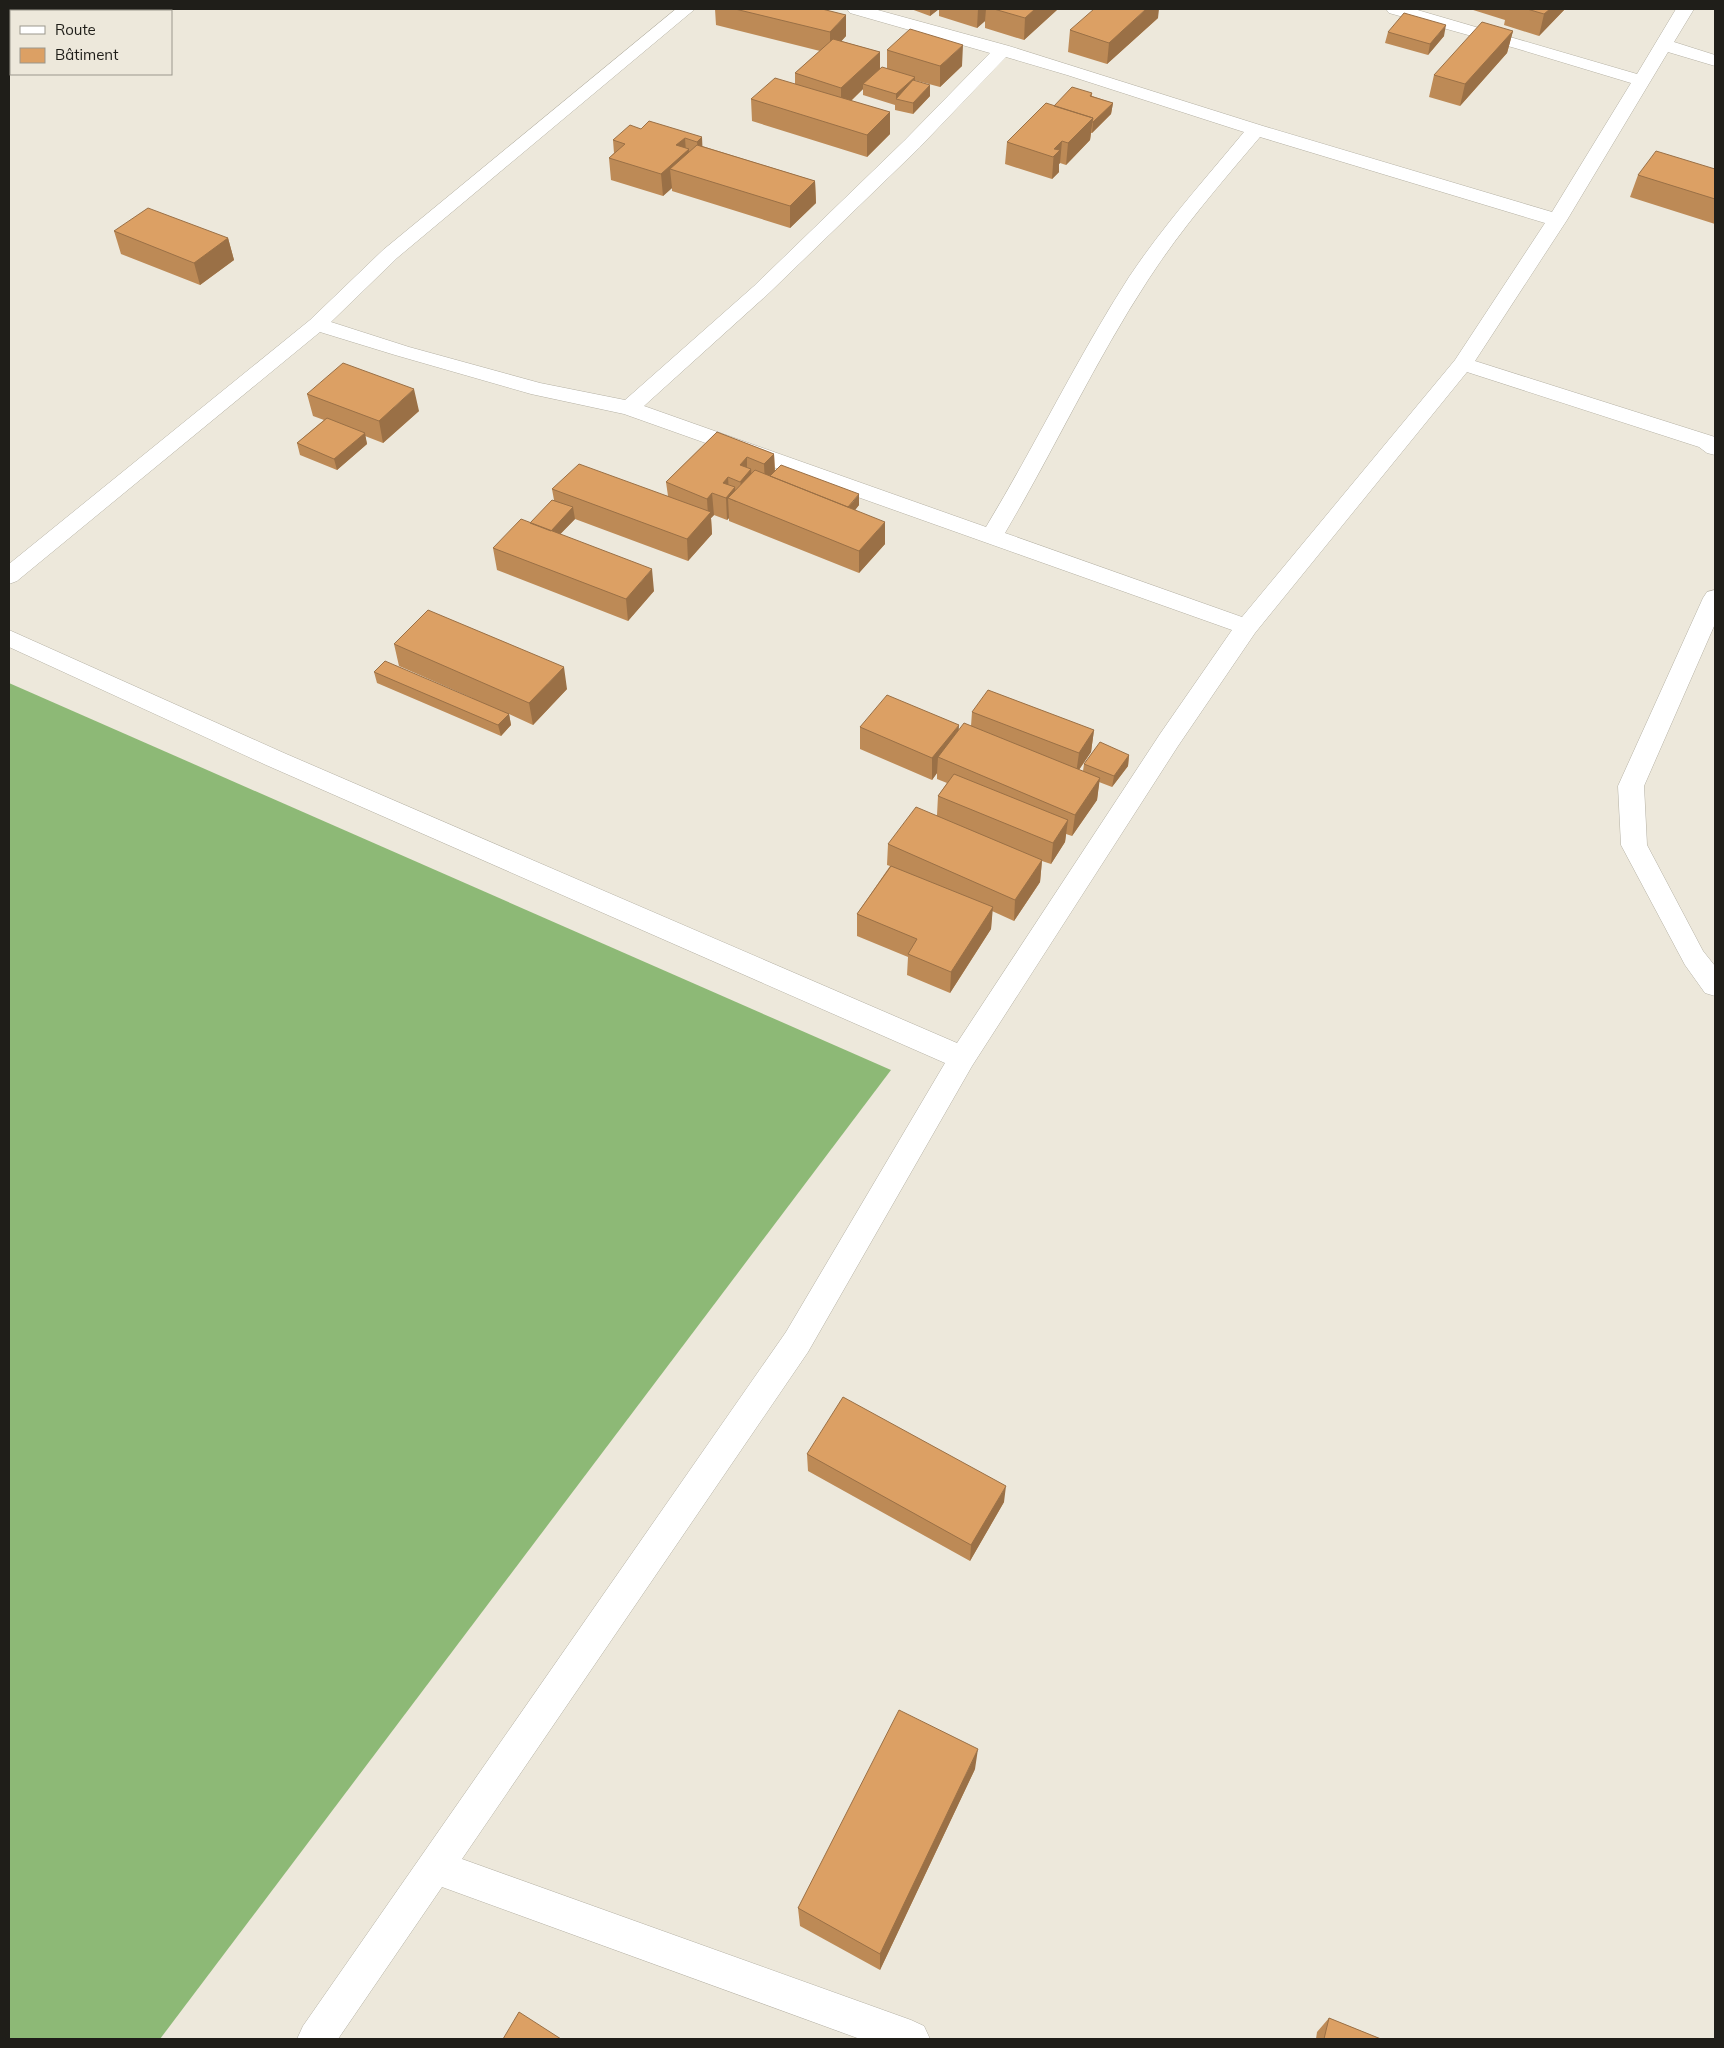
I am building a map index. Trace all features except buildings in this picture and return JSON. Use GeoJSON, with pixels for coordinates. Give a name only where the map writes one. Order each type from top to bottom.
{"type":"FeatureCollection","features":[{"type":"Feature","properties":{"kind":"street"},"geometry":{"type":"LineString","coordinates":[[9,576],[317,324],[390,254],[686,9]]}},
{"type":"Feature","properties":{"kind":"street"},"geometry":{"type":"LineString","coordinates":[[856,9],[1073,70],[1256,130],[1557,220]]}},
{"type":"Feature","properties":{"kind":"street"},"geometry":{"type":"LineString","coordinates":[[1395,9],[1642,81]]}},
{"type":"Feature","properties":{"kind":"street"},"geometry":{"type":"LineString","coordinates":[[316,2039],[797,1342],[962,1058],[1169,740],[1246,627],[1463,364],[1557,220],[1685,9]]}},
{"type":"Feature","properties":{"kind":"street"},"geometry":{"type":"LineString","coordinates":[[1664,45],[1715,61]]}},
{"type":"Feature","properties":{"kind":"street"},"geometry":{"type":"LineString","coordinates":[[629,408],[781,270],[912,144],[1003,50]]}},
{"type":"Feature","properties":{"kind":"street"},"geometry":{"type":"LineString","coordinates":[[992,536],[1030,472],[1081,374],[1139,278],[1185,214],[1256,130]]}},
{"type":"Feature","properties":{"kind":"street"},"geometry":{"type":"LineString","coordinates":[[317,324],[402,351],[538,389],[629,408],[1246,627]]}},
{"type":"Feature","properties":{"kind":"street"},"geometry":{"type":"LineString","coordinates":[[1463,364],[1707,442],[1715,448]]}},
{"type":"Feature","properties":{"kind":"street"},"geometry":{"type":"LineString","coordinates":[[1715,598],[1631,786],[1634,845],[1694,958],[1715,985]]}},
{"type":"Feature","properties":{"kind":"street"},"geometry":{"type":"LineString","coordinates":[[9,638],[275,759],[962,1058]]}},
{"type":"Feature","properties":{"kind":"street"},"geometry":{"type":"LineString","coordinates":[[435,1866],[911,2039]]}},
{"type":"Feature","properties":{"kind":"green space"},"geometry":{"type":"Polygon","coordinates":[[[9,683],[891,1070],[160,2039],[9,2039],[9,683]]]}}]}
